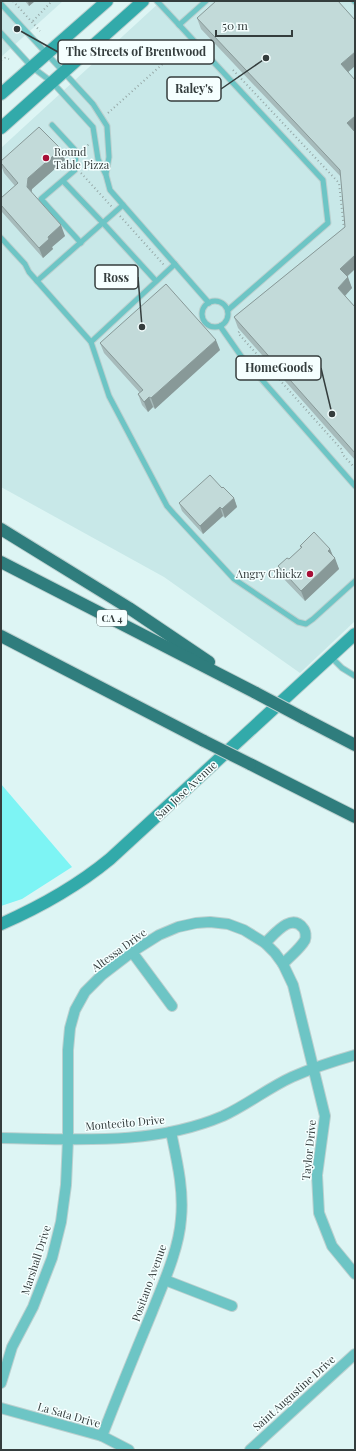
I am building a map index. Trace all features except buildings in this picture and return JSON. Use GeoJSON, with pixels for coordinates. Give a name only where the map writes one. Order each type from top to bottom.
{"type":"FeatureCollection","features":[{"type":"Feature","properties":{"kind":"highway"},"geometry":{"type":"LineString","coordinates":[[1,528],[205,658],[222,675]]}},
{"type":"Feature","properties":{"kind":"highway","name":"CA 4"},"geometry":{"type":"LineString","coordinates":[[1,562],[355,745]]}},
{"type":"Feature","properties":{"kind":"highway"},"geometry":{"type":"LineString","coordinates":[[1,636],[355,817]]}},
{"type":"Feature","properties":{"kind":"street"},"geometry":{"type":"LineString","coordinates":[[1,94],[107,1]]}},
{"type":"Feature","properties":{"kind":"street"},"geometry":{"type":"LineString","coordinates":[[1,128],[143,1]]}},
{"type":"Feature","properties":{"kind":"street","name":"San Jose Avenue"},"geometry":{"type":"LineString","coordinates":[[1,924],[58,896],[78,884],[104,864],[355,634]]}},
{"type":"Feature","properties":{"kind":"street","name":"Altessa Drive"},"geometry":{"type":"LineString","coordinates":[[68,1139],[68,1050],[70,1028],[75,1010],[85,992],[102,974],[132,952],[159,935],[178,927],[210,922],[228,924],[244,930],[265,943],[275,953],[283,964],[294,986],[314,1068]]}},
{"type":"Feature","properties":{"kind":"street"},"geometry":{"type":"LineString","coordinates":[[265,943],[282,927],[291,922],[298,923],[303,928],[306,933],[306,939],[283,964]]}},
{"type":"Feature","properties":{"kind":"street"},"geometry":{"type":"LineString","coordinates":[[132,952],[172,1006]]}},
{"type":"Feature","properties":{"kind":"street","name":"Montecito Drive"},"geometry":{"type":"LineString","coordinates":[[1,1138],[68,1139],[144,1136],[171,1132],[223,1116],[291,1077],[355,1055]]}},
{"type":"Feature","properties":{"kind":"street","name":"Taylor Drive"},"geometry":{"type":"LineString","coordinates":[[314,1068],[325,1116],[317,1175],[319,1212],[332,1246],[355,1274]]}},
{"type":"Feature","properties":{"kind":"street","name":"Positano Avenue"},"geometry":{"type":"LineString","coordinates":[[102,1436],[165,1280],[176,1247],[181,1220],[182,1200],[179,1170],[171,1132]]}},
{"type":"Feature","properties":{"kind":"street","name":"Marshall Drive"},"geometry":{"type":"LineString","coordinates":[[1,1383],[12,1347],[33,1306],[52,1258],[61,1222],[66,1185],[68,1139]]}},
{"type":"Feature","properties":{"kind":"street"},"geometry":{"type":"LineString","coordinates":[[165,1280],[232,1306]]}},
{"type":"Feature","properties":{"kind":"street","name":"Saint Augustine Drive"},"geometry":{"type":"LineString","coordinates":[[250,1450],[355,1354]]}},
{"type":"Feature","properties":{"kind":"street","name":"La Sata Drive"},"geometry":{"type":"LineString","coordinates":[[1,1408],[102,1436],[129,1450]]}},
{"type":"Feature","properties":{"kind":"lane"},"geometry":{"type":"LineString","coordinates":[[157,1],[323,180],[328,223],[228,310]]}},
{"type":"Feature","properties":{"kind":"lane"},"geometry":{"type":"LineString","coordinates":[[179,25],[206,1]]}},
{"type":"Feature","properties":{"kind":"lane"},"geometry":{"type":"LineString","coordinates":[[1,4],[93,104],[107,126],[109,157],[106,175]]}},
{"type":"Feature","properties":{"kind":"lane"},"geometry":{"type":"LineString","coordinates":[[1,33],[32,67],[52,82],[94,127],[98,159],[106,175],[110,190],[209,303]]}},
{"type":"Feature","properties":{"kind":"lane"},"geometry":{"type":"LineString","coordinates":[[52,124],[76,151],[75,170],[41,199],[81,243]]}},
{"type":"Feature","properties":{"kind":"lane"},"geometry":{"type":"LineString","coordinates":[[63,181],[156,281]]}},
{"type":"Feature","properties":{"kind":"lane"},"geometry":{"type":"LineString","coordinates":[[37,281],[123,205]]}},
{"type":"Feature","properties":{"kind":"lane"},"geometry":{"type":"LineString","coordinates":[[1,238],[25,264],[28,272],[90,342],[109,396],[167,506],[234,579],[298,622],[306,624],[355,581]]}},
{"type":"Feature","properties":{"kind":"lane"},"geometry":{"type":"LineString","coordinates":[[90,342],[175,264]]}},
{"type":"Feature","properties":{"kind":"lane"},"geometry":{"type":"LineString","coordinates":[[216,301],[220,302],[228,310],[228,318],[224,324],[220,326],[216,327],[208,325],[203,318],[203,309],[209,303],[216,301]]}},
{"type":"Feature","properties":{"kind":"lane"},"geometry":{"type":"LineString","coordinates":[[220,326],[241,356],[355,486]]}},
{"type":"Feature","properties":{"kind":"lane"},"geometry":{"type":"LineString","coordinates":[[331,657],[342,668],[355,676]]}},
{"type":"Feature","properties":{"kind":"path"},"geometry":{"type":"LineString","coordinates":[[13,1],[33,21],[40,31]]}},
{"type":"Feature","properties":{"kind":"path"},"geometry":{"type":"LineString","coordinates":[[33,21],[52,1]]}},
{"type":"Feature","properties":{"kind":"path"},"geometry":{"type":"LineString","coordinates":[[106,115],[191,38]]}},
{"type":"Feature","properties":{"kind":"path"},"geometry":{"type":"LineString","coordinates":[[1,60],[5,58],[9,59]]}},
{"type":"Feature","properties":{"kind":"shaded area"},"geometry":{"type":"Polygon","coordinates":[[[1,1],[63,1],[1,57],[1,1]]]}},
{"type":"Feature","properties":{"kind":"shaded area"},"geometry":{"type":"Polygon","coordinates":[[[161,1],[355,1],[355,621],[300,673],[164,577],[1,487],[1,148],[161,1]]]}},
{"type":"Feature","properties":{"kind":"shaded area"},"geometry":{"type":"Polygon","coordinates":[[[1,784],[72,867],[22,899],[1,906],[1,784]]]}},
{"type":"Feature","properties":{"kind":"place","name":"The Streets of Brentwood"},"geometry":{"type":"Point","coordinates":[17,29]}},
{"type":"Feature","properties":{"kind":"place","name":"Raley's"},"geometry":{"type":"Point","coordinates":[266,58]}},
{"type":"Feature","properties":{"kind":"place","name":"Round Table Pizza"},"geometry":{"type":"Point","coordinates":[46,158]}},
{"type":"Feature","properties":{"kind":"place","name":"Ross"},"geometry":{"type":"Point","coordinates":[142,327]}},
{"type":"Feature","properties":{"kind":"place","name":"HomeGoods"},"geometry":{"type":"Point","coordinates":[332,414]}},
{"type":"Feature","properties":{"kind":"place","name":"Angry Chickz"},"geometry":{"type":"Point","coordinates":[310,574]}}]}
